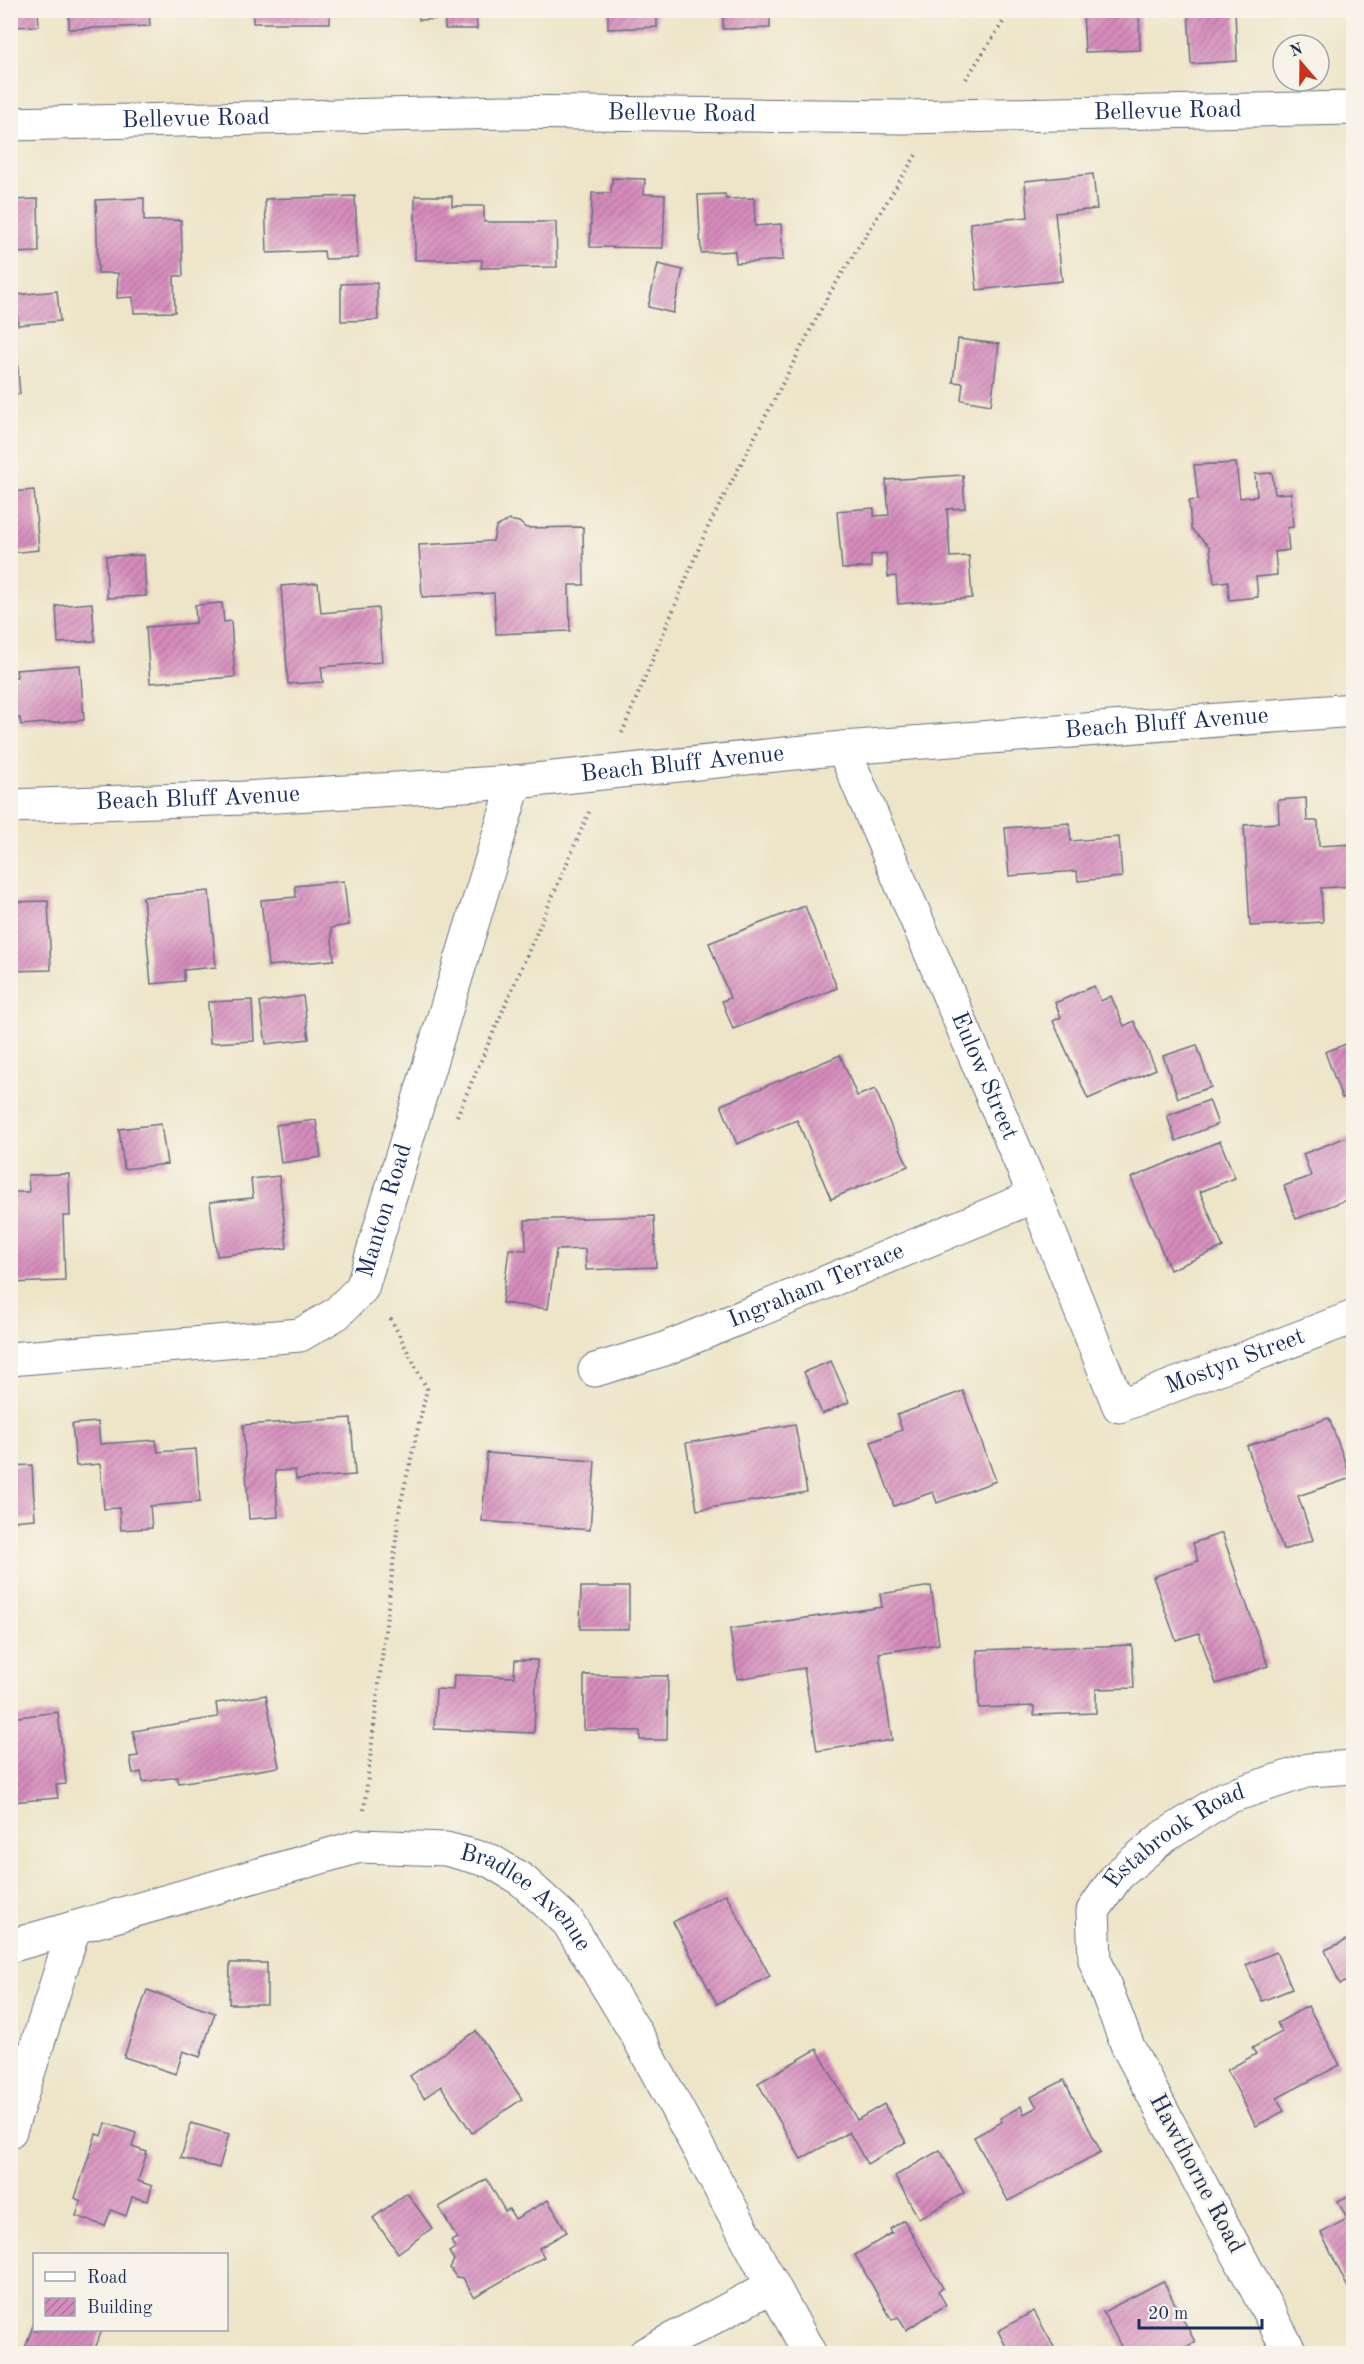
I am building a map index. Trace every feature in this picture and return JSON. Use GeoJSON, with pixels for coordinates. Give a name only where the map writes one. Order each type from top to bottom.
{"type":"FeatureCollection","features":[{"type":"Feature","properties":{"kind":"street","name":"Bellevue Road"},"geometry":{"type":"LineString","coordinates":[[10,124],[506,112],[892,117],[1353,108]]}},
{"type":"Feature","properties":{"kind":"street","name":"Beach Bluff Avenue"},"geometry":{"type":"LineString","coordinates":[[10,806],[244,798],[515,782],[843,748],[1353,710]]}},
{"type":"Feature","properties":{"kind":"street","name":"Eulow Street"},"geometry":{"type":"LineString","coordinates":[[843,748],[1035,1196],[1119,1406]]}},
{"type":"Feature","properties":{"kind":"street","name":"Manton Road"},"geometry":{"type":"LineString","coordinates":[[10,1359],[300,1335],[336,1314],[362,1288],[515,782]]}},
{"type":"Feature","properties":{"kind":"street","name":"Ingraham Terrace"},"geometry":{"type":"LineString","coordinates":[[595,1371],[662,1350],[1035,1196]]}},
{"type":"Feature","properties":{"kind":"street","name":"Mostyn Street"},"geometry":{"type":"LineString","coordinates":[[1119,1406],[1353,1317]]}},
{"type":"Feature","properties":{"kind":"street","name":"Estabrook Road"},"geometry":{"type":"LineString","coordinates":[[1107,1992],[1095,1960],[1094,1911],[1117,1876],[1162,1838],[1225,1798],[1309,1770],[1353,1767]]}},
{"type":"Feature","properties":{"kind":"street","name":"Bradlee Avenue"},"geometry":{"type":"LineString","coordinates":[[10,1946],[360,1846],[446,1849],[491,1861],[522,1880],[568,1922],[637,2036],[810,2354]]}},
{"type":"Feature","properties":{"kind":"street"},"geometry":{"type":"LineString","coordinates":[[10,2131],[74,1928]]}},
{"type":"Feature","properties":{"kind":"street","name":"Hawthorne Road"},"geometry":{"type":"LineString","coordinates":[[1107,1992],[1128,2047],[1291,2354]]}},
{"type":"Feature","properties":{"kind":"street"},"geometry":{"type":"LineString","coordinates":[[645,2354],[772,2286]]}},
{"type":"Feature","properties":{"kind":"path"},"geometry":{"type":"LineString","coordinates":[[454,1122],[606,771],[706,531],[828,296],[1011,10]]}},
{"type":"Feature","properties":{"kind":"path"},"geometry":{"type":"LineString","coordinates":[[360,1846],[400,1506],[427,1389],[388,1314]]}},
{"type":"Feature","properties":{"kind":"building"},"geometry":{"type":"Polygon","coordinates":[[[10,10],[38,10],[39,26],[10,27],[10,10]]]}},
{"type":"Feature","properties":{"kind":"building"},"geometry":{"type":"Polygon","coordinates":[[[69,10],[149,10],[150,26],[69,29],[69,10]]]}},
{"type":"Feature","properties":{"kind":"building"},"geometry":{"type":"Polygon","coordinates":[[[253,10],[330,10],[330,23],[253,23],[253,10]]]}},
{"type":"Feature","properties":{"kind":"building"},"geometry":{"type":"Polygon","coordinates":[[[418,10],[476,10],[477,29],[445,29],[445,19],[419,20],[418,10]]]}},
{"type":"Feature","properties":{"kind":"building"},"geometry":{"type":"Polygon","coordinates":[[[608,10],[669,10],[669,13],[657,14],[657,27],[608,29],[608,10]]]}},
{"type":"Feature","properties":{"kind":"building"},"geometry":{"type":"Polygon","coordinates":[[[723,10],[770,10],[770,28],[723,29],[723,10]]]}},
{"type":"Feature","properties":{"kind":"building"},"geometry":{"type":"Polygon","coordinates":[[[809,10],[870,10],[870,13],[809,16],[809,10]]]}},
{"type":"Feature","properties":{"kind":"building"},"geometry":{"type":"Polygon","coordinates":[[[1083,10],[1139,10],[1140,50],[1085,52],[1083,10]]]}},
{"type":"Feature","properties":{"kind":"building"},"geometry":{"type":"Polygon","coordinates":[[[1188,10],[1235,10],[1237,61],[1191,64],[1188,10]]]}},
{"type":"Feature","properties":{"kind":"building"},"geometry":{"type":"Polygon","coordinates":[[[1308,10],[1335,10],[1335,14],[1308,14],[1308,10]]]}},
{"type":"Feature","properties":{"kind":"building"},"geometry":{"type":"Polygon","coordinates":[[[1093,174],[1097,209],[1055,213],[1062,281],[977,290],[970,223],[1028,217],[1025,181],[1093,174]]]}},
{"type":"Feature","properties":{"kind":"building"},"geometry":{"type":"Polygon","coordinates":[[[612,178],[645,179],[644,194],[665,195],[663,248],[590,247],[592,193],[611,193],[612,178]]]}},
{"type":"Feature","properties":{"kind":"building"},"geometry":{"type":"Polygon","coordinates":[[[725,194],[726,199],[754,198],[755,226],[781,224],[783,260],[736,263],[735,251],[701,253],[698,195],[725,194]]]}},
{"type":"Feature","properties":{"kind":"building"},"geometry":{"type":"Polygon","coordinates":[[[355,196],[358,258],[325,259],[324,251],[267,253],[265,199],[355,196]]]}},
{"type":"Feature","properties":{"kind":"building"},"geometry":{"type":"Polygon","coordinates":[[[415,196],[452,196],[452,206],[484,206],[484,222],[556,222],[557,267],[481,268],[482,260],[415,260],[415,196]]]}},
{"type":"Feature","properties":{"kind":"building"},"geometry":{"type":"Polygon","coordinates":[[[144,198],[144,221],[181,220],[183,276],[174,276],[175,312],[134,313],[133,297],[117,298],[118,273],[98,273],[96,200],[144,198]]]}},
{"type":"Feature","properties":{"kind":"building"},"geometry":{"type":"Polygon","coordinates":[[[38,199],[39,252],[10,253],[10,200],[38,199]]]}},
{"type":"Feature","properties":{"kind":"building"},"geometry":{"type":"Polygon","coordinates":[[[658,264],[683,270],[673,313],[648,307],[658,264]]]}},
{"type":"Feature","properties":{"kind":"building"},"geometry":{"type":"Polygon","coordinates":[[[377,283],[378,320],[341,321],[341,284],[377,283]]]}},
{"type":"Feature","properties":{"kind":"building"},"geometry":{"type":"Polygon","coordinates":[[[57,291],[60,321],[18,325],[16,295],[57,291]]]}},
{"type":"Feature","properties":{"kind":"building"},"geometry":{"type":"Polygon","coordinates":[[[10,336],[15,336],[20,394],[10,394],[10,336]]]}},
{"type":"Feature","properties":{"kind":"building"},"geometry":{"type":"Polygon","coordinates":[[[958,339],[999,344],[991,405],[961,400],[963,383],[953,382],[958,339]]]}},
{"type":"Feature","properties":{"kind":"building"},"geometry":{"type":"Polygon","coordinates":[[[1236,463],[1240,498],[1257,496],[1255,474],[1272,473],[1275,494],[1291,493],[1293,527],[1287,528],[1289,550],[1275,552],[1277,575],[1256,577],[1258,597],[1229,600],[1228,581],[1214,583],[1210,547],[1191,529],[1189,501],[1198,500],[1194,465],[1236,463]]]}},
{"type":"Feature","properties":{"kind":"building"},"geometry":{"type":"Polygon","coordinates":[[[963,475],[965,508],[947,509],[950,557],[969,556],[972,598],[898,604],[896,576],[888,577],[886,553],[871,555],[871,567],[842,569],[837,511],[874,508],[874,516],[889,515],[886,480],[963,475]]]}},
{"type":"Feature","properties":{"kind":"building"},"geometry":{"type":"Polygon","coordinates":[[[34,490],[39,550],[10,553],[10,492],[34,490]]]}},
{"type":"Feature","properties":{"kind":"building"},"geometry":{"type":"Polygon","coordinates":[[[509,520],[519,522],[526,528],[583,527],[584,585],[569,585],[570,631],[496,634],[494,593],[422,597],[419,545],[493,541],[496,527],[509,520]]]}},
{"type":"Feature","properties":{"kind":"building"},"geometry":{"type":"Polygon","coordinates":[[[144,555],[146,596],[107,598],[106,556],[144,555]]]}},
{"type":"Feature","properties":{"kind":"building"},"geometry":{"type":"Polygon","coordinates":[[[318,583],[321,613],[378,608],[382,662],[321,667],[323,682],[288,684],[281,586],[318,583]]]}},
{"type":"Feature","properties":{"kind":"building"},"geometry":{"type":"Polygon","coordinates":[[[92,603],[95,641],[58,643],[56,606],[92,603]]]}},
{"type":"Feature","properties":{"kind":"building"},"geometry":{"type":"Polygon","coordinates":[[[222,603],[224,622],[231,621],[235,677],[150,683],[146,627],[196,623],[195,605],[222,603]]]}},
{"type":"Feature","properties":{"kind":"building"},"geometry":{"type":"Polygon","coordinates":[[[80,665],[84,720],[21,725],[20,718],[10,719],[10,677],[17,677],[16,670],[80,665]]]}},
{"type":"Feature","properties":{"kind":"building"},"geometry":{"type":"Polygon","coordinates":[[[1306,798],[1307,821],[1318,821],[1319,846],[1354,844],[1354,886],[1321,888],[1323,922],[1250,926],[1244,825],[1279,823],[1278,800],[1306,798]]]}},
{"type":"Feature","properties":{"kind":"building"},"geometry":{"type":"Polygon","coordinates":[[[1069,823],[1071,841],[1119,837],[1122,877],[1078,881],[1077,871],[1009,876],[1005,828],[1069,823]]]}},
{"type":"Feature","properties":{"kind":"building"},"geometry":{"type":"Polygon","coordinates":[[[344,881],[349,925],[331,928],[334,960],[268,966],[261,900],[296,897],[295,886],[344,881]]]}},
{"type":"Feature","properties":{"kind":"building"},"geometry":{"type":"Polygon","coordinates":[[[209,891],[216,967],[184,970],[184,981],[151,984],[143,897],[209,891]]]}},
{"type":"Feature","properties":{"kind":"building"},"geometry":{"type":"Polygon","coordinates":[[[48,901],[51,970],[10,971],[10,902],[48,901]]]}},
{"type":"Feature","properties":{"kind":"building"},"geometry":{"type":"Polygon","coordinates":[[[805,906],[837,988],[733,1029],[722,1001],[730,998],[709,943],[805,906]]]}},
{"type":"Feature","properties":{"kind":"building"},"geometry":{"type":"Polygon","coordinates":[[[1094,986],[1101,1001],[1111,996],[1124,1026],[1134,1021],[1156,1069],[1088,1099],[1053,1021],[1061,1017],[1055,1003],[1094,986]]]}},
{"type":"Feature","properties":{"kind":"building"},"geometry":{"type":"Polygon","coordinates":[[[303,996],[309,1039],[266,1044],[260,1002],[303,996]]]}},
{"type":"Feature","properties":{"kind":"building"},"geometry":{"type":"Polygon","coordinates":[[[252,1000],[254,1041],[210,1043],[208,1002],[252,1000]]]}},
{"type":"Feature","properties":{"kind":"building"},"geometry":{"type":"Polygon","coordinates":[[[1354,1041],[1354,1094],[1342,1098],[1325,1052],[1354,1041]]]}},
{"type":"Feature","properties":{"kind":"building"},"geometry":{"type":"Polygon","coordinates":[[[1197,1045],[1211,1087],[1178,1098],[1163,1056],[1197,1045]]]}},
{"type":"Feature","properties":{"kind":"building"},"geometry":{"type":"Polygon","coordinates":[[[840,1055],[857,1096],[875,1089],[908,1166],[831,1199],[797,1120],[737,1144],[721,1105],[840,1055]]]}},
{"type":"Feature","properties":{"kind":"building"},"geometry":{"type":"Polygon","coordinates":[[[1209,1100],[1218,1124],[1176,1141],[1167,1116],[1209,1100]]]}},
{"type":"Feature","properties":{"kind":"building"},"geometry":{"type":"Polygon","coordinates":[[[316,1120],[321,1157],[281,1163],[276,1125],[316,1120]]]}},
{"type":"Feature","properties":{"kind":"building"},"geometry":{"type":"Polygon","coordinates":[[[161,1124],[167,1164],[124,1169],[119,1129],[161,1124]]]}},
{"type":"Feature","properties":{"kind":"building"},"geometry":{"type":"Polygon","coordinates":[[[1354,1134],[1354,1197],[1296,1219],[1284,1186],[1311,1176],[1303,1154],[1354,1134]]]}},
{"type":"Feature","properties":{"kind":"building"},"geometry":{"type":"Polygon","coordinates":[[[1220,1141],[1235,1178],[1200,1192],[1223,1247],[1170,1270],[1131,1178],[1220,1141]]]}},
{"type":"Feature","properties":{"kind":"building"},"geometry":{"type":"Polygon","coordinates":[[[69,1174],[70,1216],[63,1216],[65,1281],[10,1283],[10,1192],[29,1192],[28,1175],[69,1174]]]}},
{"type":"Feature","properties":{"kind":"building"},"geometry":{"type":"Polygon","coordinates":[[[279,1176],[287,1248],[217,1256],[210,1202],[253,1198],[251,1179],[279,1176]]]}},
{"type":"Feature","properties":{"kind":"building"},"geometry":{"type":"Polygon","coordinates":[[[654,1216],[656,1267],[586,1270],[585,1249],[556,1250],[548,1309],[502,1303],[509,1249],[526,1250],[525,1220],[654,1216]]]}},
{"type":"Feature","properties":{"kind":"building"},"geometry":{"type":"Polygon","coordinates":[[[831,1361],[849,1402],[822,1414],[804,1372],[831,1361]]]}},
{"type":"Feature","properties":{"kind":"building"},"geometry":{"type":"Polygon","coordinates":[[[963,1391],[996,1481],[937,1503],[933,1492],[894,1506],[871,1442],[902,1430],[897,1415],[963,1391]]]}},
{"type":"Feature","properties":{"kind":"building"},"geometry":{"type":"Polygon","coordinates":[[[351,1418],[355,1475],[296,1479],[295,1470],[275,1471],[278,1517],[249,1519],[243,1425],[351,1418]]]}},
{"type":"Feature","properties":{"kind":"building"},"geometry":{"type":"Polygon","coordinates":[[[1329,1418],[1351,1478],[1298,1496],[1313,1540],[1283,1550],[1247,1446],[1329,1418]]]}},
{"type":"Feature","properties":{"kind":"building"},"geometry":{"type":"Polygon","coordinates":[[[98,1422],[100,1444],[156,1440],[158,1452],[196,1449],[200,1502],[150,1506],[152,1528],[121,1530],[119,1508],[104,1509],[100,1464],[76,1466],[72,1424],[98,1422]]]}},
{"type":"Feature","properties":{"kind":"building"},"geometry":{"type":"Polygon","coordinates":[[[795,1424],[807,1492],[697,1510],[686,1443],[795,1424]]]}},
{"type":"Feature","properties":{"kind":"building"},"geometry":{"type":"Polygon","coordinates":[[[487,1453],[595,1461],[590,1530],[482,1521],[487,1453]]]}},
{"type":"Feature","properties":{"kind":"building"},"geometry":{"type":"Polygon","coordinates":[[[32,1465],[35,1519],[10,1521],[10,1466],[32,1465]]]}},
{"type":"Feature","properties":{"kind":"building"},"geometry":{"type":"Polygon","coordinates":[[[1222,1533],[1268,1666],[1216,1684],[1199,1633],[1176,1640],[1153,1577],[1198,1561],[1193,1543],[1222,1533]]]}},
{"type":"Feature","properties":{"kind":"building"},"geometry":{"type":"Polygon","coordinates":[[[931,1586],[939,1644],[879,1653],[892,1740],[817,1751],[804,1668],[737,1679],[730,1629],[882,1607],[880,1594],[931,1586]]]}},
{"type":"Feature","properties":{"kind":"building"},"geometry":{"type":"Polygon","coordinates":[[[581,1587],[629,1587],[629,1629],[580,1629],[581,1587]]]}},
{"type":"Feature","properties":{"kind":"building"},"geometry":{"type":"Polygon","coordinates":[[[1132,1645],[1134,1688],[1096,1689],[1096,1713],[1034,1715],[1034,1706],[979,1708],[977,1650],[1132,1645]]]}},
{"type":"Feature","properties":{"kind":"building"},"geometry":{"type":"Polygon","coordinates":[[[515,1660],[537,1660],[534,1733],[434,1729],[436,1689],[453,1690],[454,1675],[514,1677],[515,1660]]]}},
{"type":"Feature","properties":{"kind":"building"},"geometry":{"type":"Polygon","coordinates":[[[584,1675],[668,1676],[667,1740],[640,1740],[640,1731],[584,1730],[584,1675]]]}},
{"type":"Feature","properties":{"kind":"building"},"geometry":{"type":"Polygon","coordinates":[[[266,1695],[279,1767],[179,1783],[177,1777],[143,1782],[141,1772],[133,1774],[130,1757],[138,1756],[133,1731],[218,1717],[216,1703],[266,1695]]]}},
{"type":"Feature","properties":{"kind":"building"},"geometry":{"type":"Polygon","coordinates":[[[58,1712],[66,1784],[56,1785],[58,1798],[11,1802],[10,1718],[58,1712]]]}},
{"type":"Feature","properties":{"kind":"building"},"geometry":{"type":"Polygon","coordinates":[[[726,1894],[770,1976],[717,2004],[673,1922],[726,1894]]]}},
{"type":"Feature","properties":{"kind":"building"},"geometry":{"type":"Polygon","coordinates":[[[1354,1937],[1354,1986],[1351,1980],[1340,1984],[1325,1950],[1354,1937]]]}},
{"type":"Feature","properties":{"kind":"building"},"geometry":{"type":"Polygon","coordinates":[[[1276,1952],[1292,1989],[1262,2001],[1246,1965],[1276,1952]]]}},
{"type":"Feature","properties":{"kind":"building"},"geometry":{"type":"Polygon","coordinates":[[[230,1963],[267,1963],[267,2004],[229,2004],[230,1963]]]}},
{"type":"Feature","properties":{"kind":"building"},"geometry":{"type":"Polygon","coordinates":[[[147,1990],[215,2013],[200,2057],[183,2051],[176,2074],[124,2057],[147,1990]]]}},
{"type":"Feature","properties":{"kind":"building"},"geometry":{"type":"Polygon","coordinates":[[[1308,2006],[1340,2065],[1277,2098],[1284,2111],[1256,2126],[1227,2070],[1256,2054],[1252,2048],[1282,2032],[1277,2023],[1308,2006]]]}},
{"type":"Feature","properties":{"kind":"building"},"geometry":{"type":"Polygon","coordinates":[[[476,2031],[522,2099],[472,2133],[441,2086],[424,2098],[410,2076],[476,2031]]]}},
{"type":"Feature","properties":{"kind":"building"},"geometry":{"type":"Polygon","coordinates":[[[817,2049],[857,2120],[884,2104],[906,2142],[867,2164],[849,2132],[801,2159],[758,2083],[817,2049]]]}},
{"type":"Feature","properties":{"kind":"building"},"geometry":{"type":"Polygon","coordinates":[[[1064,2080],[1101,2152],[1008,2201],[974,2137],[1002,2122],[1000,2118],[1021,2106],[1024,2114],[1037,2107],[1031,2097],[1064,2080]]]}},
{"type":"Feature","properties":{"kind":"building"},"geometry":{"type":"Polygon","coordinates":[[[106,2123],[136,2133],[132,2147],[147,2152],[138,2181],[152,2186],[148,2201],[132,2197],[126,2216],[111,2210],[105,2226],[76,2216],[81,2201],[75,2198],[96,2134],[102,2136],[106,2123]]]}},
{"type":"Feature","properties":{"kind":"building"},"geometry":{"type":"Polygon","coordinates":[[[191,2123],[229,2134],[219,2168],[181,2158],[191,2123]]]}},
{"type":"Feature","properties":{"kind":"building"},"geometry":{"type":"Polygon","coordinates":[[[940,2150],[964,2193],[919,2219],[895,2176],[940,2150]]]}},
{"type":"Feature","properties":{"kind":"building"},"geometry":{"type":"Polygon","coordinates":[[[487,2179],[505,2211],[509,2209],[515,2219],[548,2200],[567,2232],[539,2248],[544,2257],[474,2297],[463,2278],[456,2277],[450,2268],[454,2260],[449,2252],[455,2248],[451,2241],[457,2238],[439,2207],[487,2179]]]}},
{"type":"Feature","properties":{"kind":"building"},"geometry":{"type":"Polygon","coordinates":[[[407,2193],[432,2228],[398,2253],[373,2218],[407,2193]]]}},
{"type":"Feature","properties":{"kind":"building"},"geometry":{"type":"Polygon","coordinates":[[[1354,2193],[1354,2292],[1351,2294],[1321,2233],[1347,2219],[1338,2201],[1354,2193]]]}},
{"type":"Feature","properties":{"kind":"building"},"geometry":{"type":"Polygon","coordinates":[[[904,2220],[943,2288],[938,2291],[946,2305],[906,2330],[898,2317],[892,2320],[855,2255],[892,2233],[890,2229],[904,2220]]]}},
{"type":"Feature","properties":{"kind":"building"},"geometry":{"type":"Polygon","coordinates":[[[1163,2281],[1195,2342],[1184,2348],[1187,2354],[1125,2354],[1103,2312],[1163,2281]]]}},
{"type":"Feature","properties":{"kind":"building"},"geometry":{"type":"Polygon","coordinates":[[[1034,2311],[1055,2349],[1047,2354],[1010,2354],[998,2331],[1034,2311]]]}},
{"type":"Feature","properties":{"kind":"building"},"geometry":{"type":"Polygon","coordinates":[[[33,2326],[33,2331],[102,2331],[93,2354],[23,2354],[33,2326]]]}}]}
